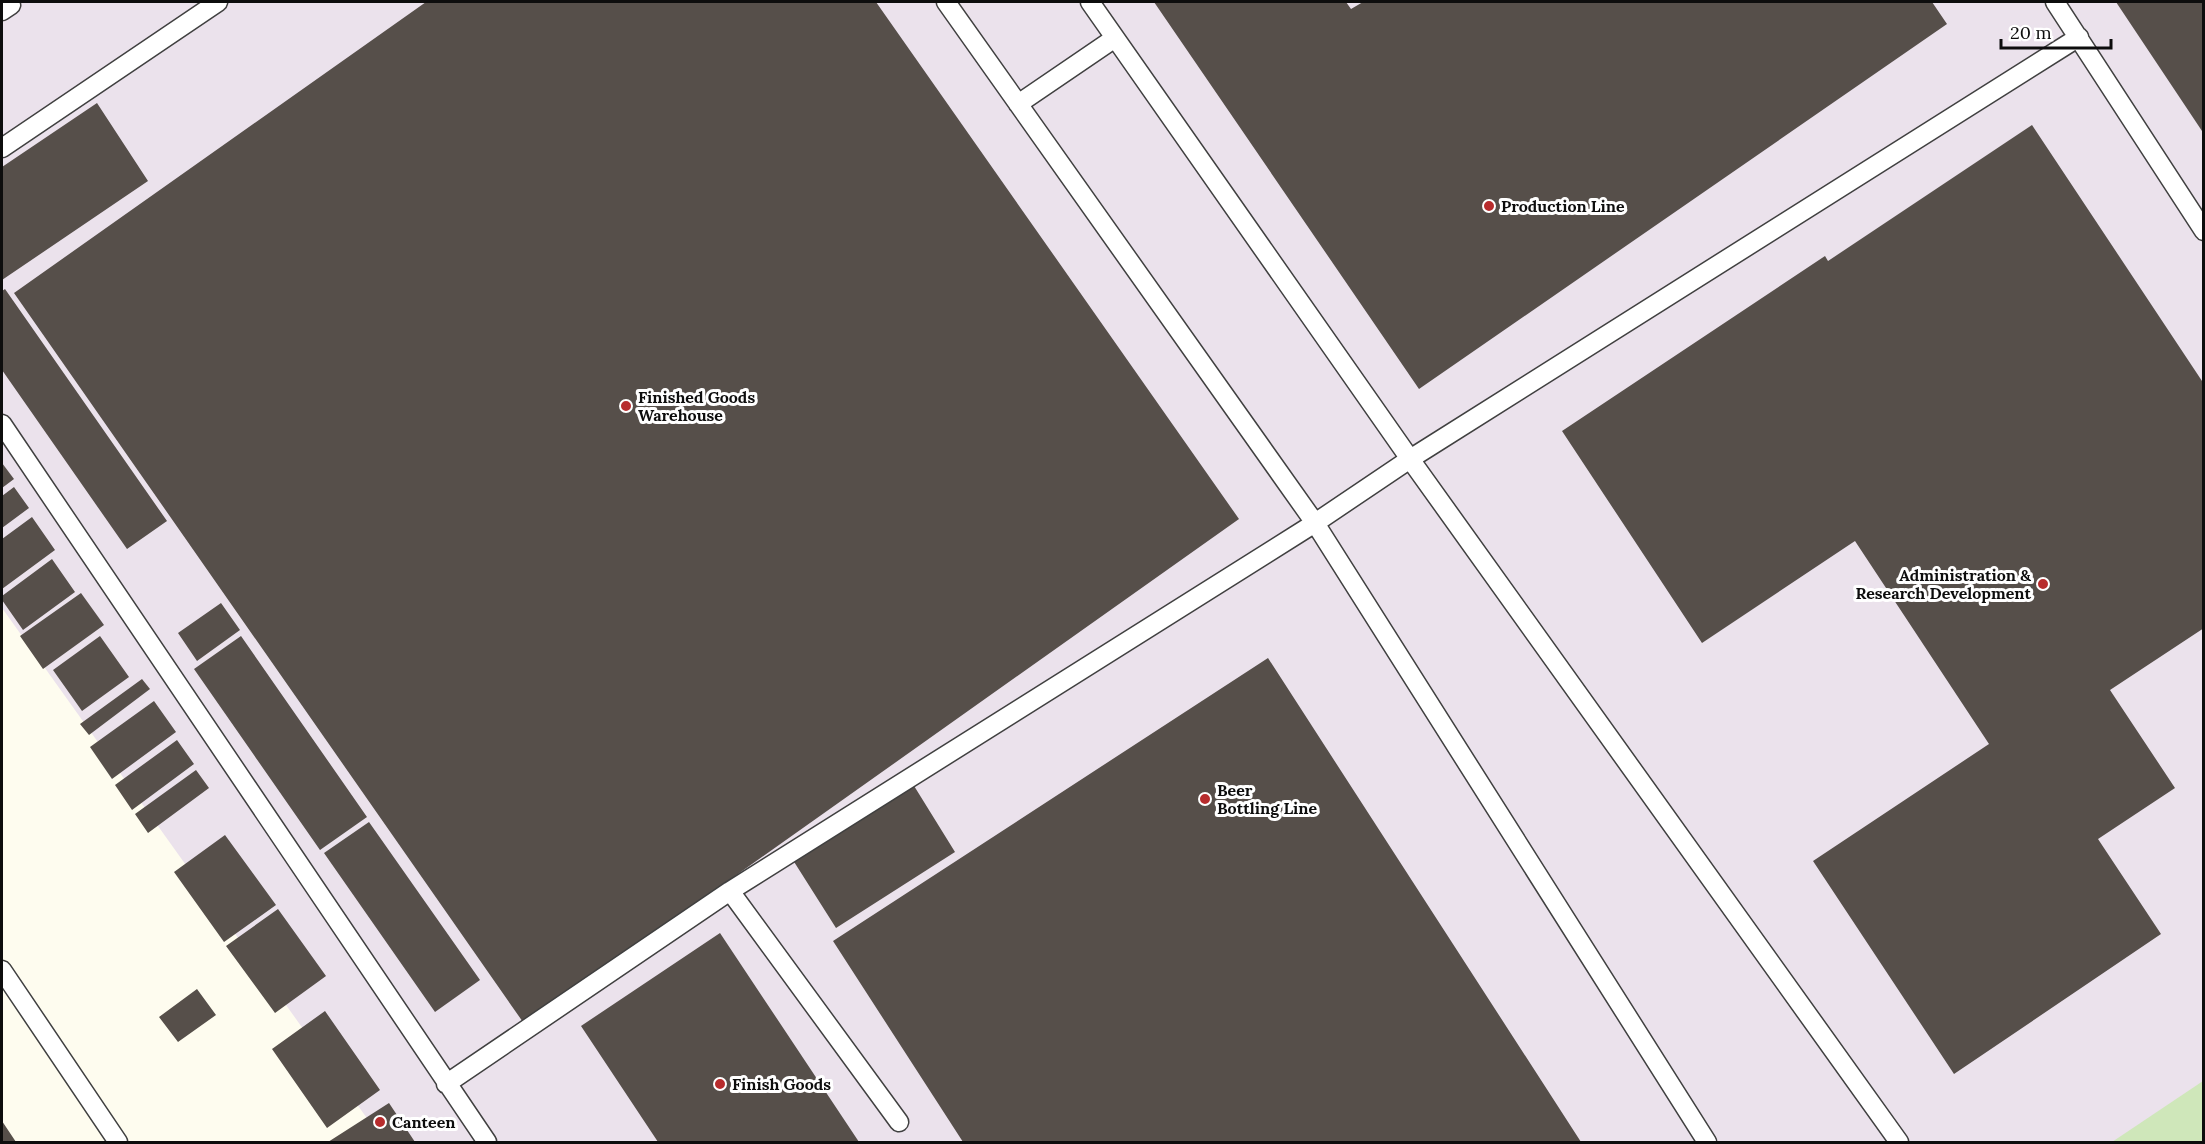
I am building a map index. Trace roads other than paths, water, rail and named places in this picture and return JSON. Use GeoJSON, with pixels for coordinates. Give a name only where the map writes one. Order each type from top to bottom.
{"type":"FeatureCollection","features":[{"type":"Feature","properties":{"kind":"lane"},"geometry":{"type":"LineString","coordinates":[[2,148],[218,2]]}},
{"type":"Feature","properties":{"kind":"lane"},"geometry":{"type":"LineString","coordinates":[[946,2],[1315,524],[1707,1143]]}},
{"type":"Feature","properties":{"kind":"lane"},"geometry":{"type":"LineString","coordinates":[[1090,2],[1410,459],[1899,1143]]}},
{"type":"Feature","properties":{"kind":"lane"},"geometry":{"type":"LineString","coordinates":[[2055,2],[2204,231]]}},
{"type":"Feature","properties":{"kind":"lane"},"geometry":{"type":"LineString","coordinates":[[446,1084],[730,891],[1315,524],[1410,459],[2079,37]]}},
{"type":"Feature","properties":{"kind":"lane"},"geometry":{"type":"LineString","coordinates":[[1018,104],[1115,38]]}},
{"type":"Feature","properties":{"kind":"lane"},"geometry":{"type":"LineString","coordinates":[[2,424],[487,1143]]}},
{"type":"Feature","properties":{"kind":"lane"},"geometry":{"type":"LineString","coordinates":[[730,891],[899,1122]]}},
{"type":"Feature","properties":{"kind":"lane"},"geometry":{"type":"LineString","coordinates":[[2,970],[118,1143]]}},
{"type":"Feature","properties":{"kind":"place","name":"Production Line"},"geometry":{"type":"Point","coordinates":[1489,206]}},
{"type":"Feature","properties":{"kind":"place","name":"Finished Goods Warehouse"},"geometry":{"type":"Point","coordinates":[626,406]}},
{"type":"Feature","properties":{"kind":"place","name":"Administration & Research Development"},"geometry":{"type":"Point","coordinates":[2043,584]}},
{"type":"Feature","properties":{"kind":"place","name":"Beer Bottling Line"},"geometry":{"type":"Point","coordinates":[1205,799]}},
{"type":"Feature","properties":{"kind":"place","name":"Finish Goods"},"geometry":{"type":"Point","coordinates":[720,1084]}},
{"type":"Feature","properties":{"kind":"place","name":"Canteen"},"geometry":{"type":"Point","coordinates":[380,1122]}}]}
